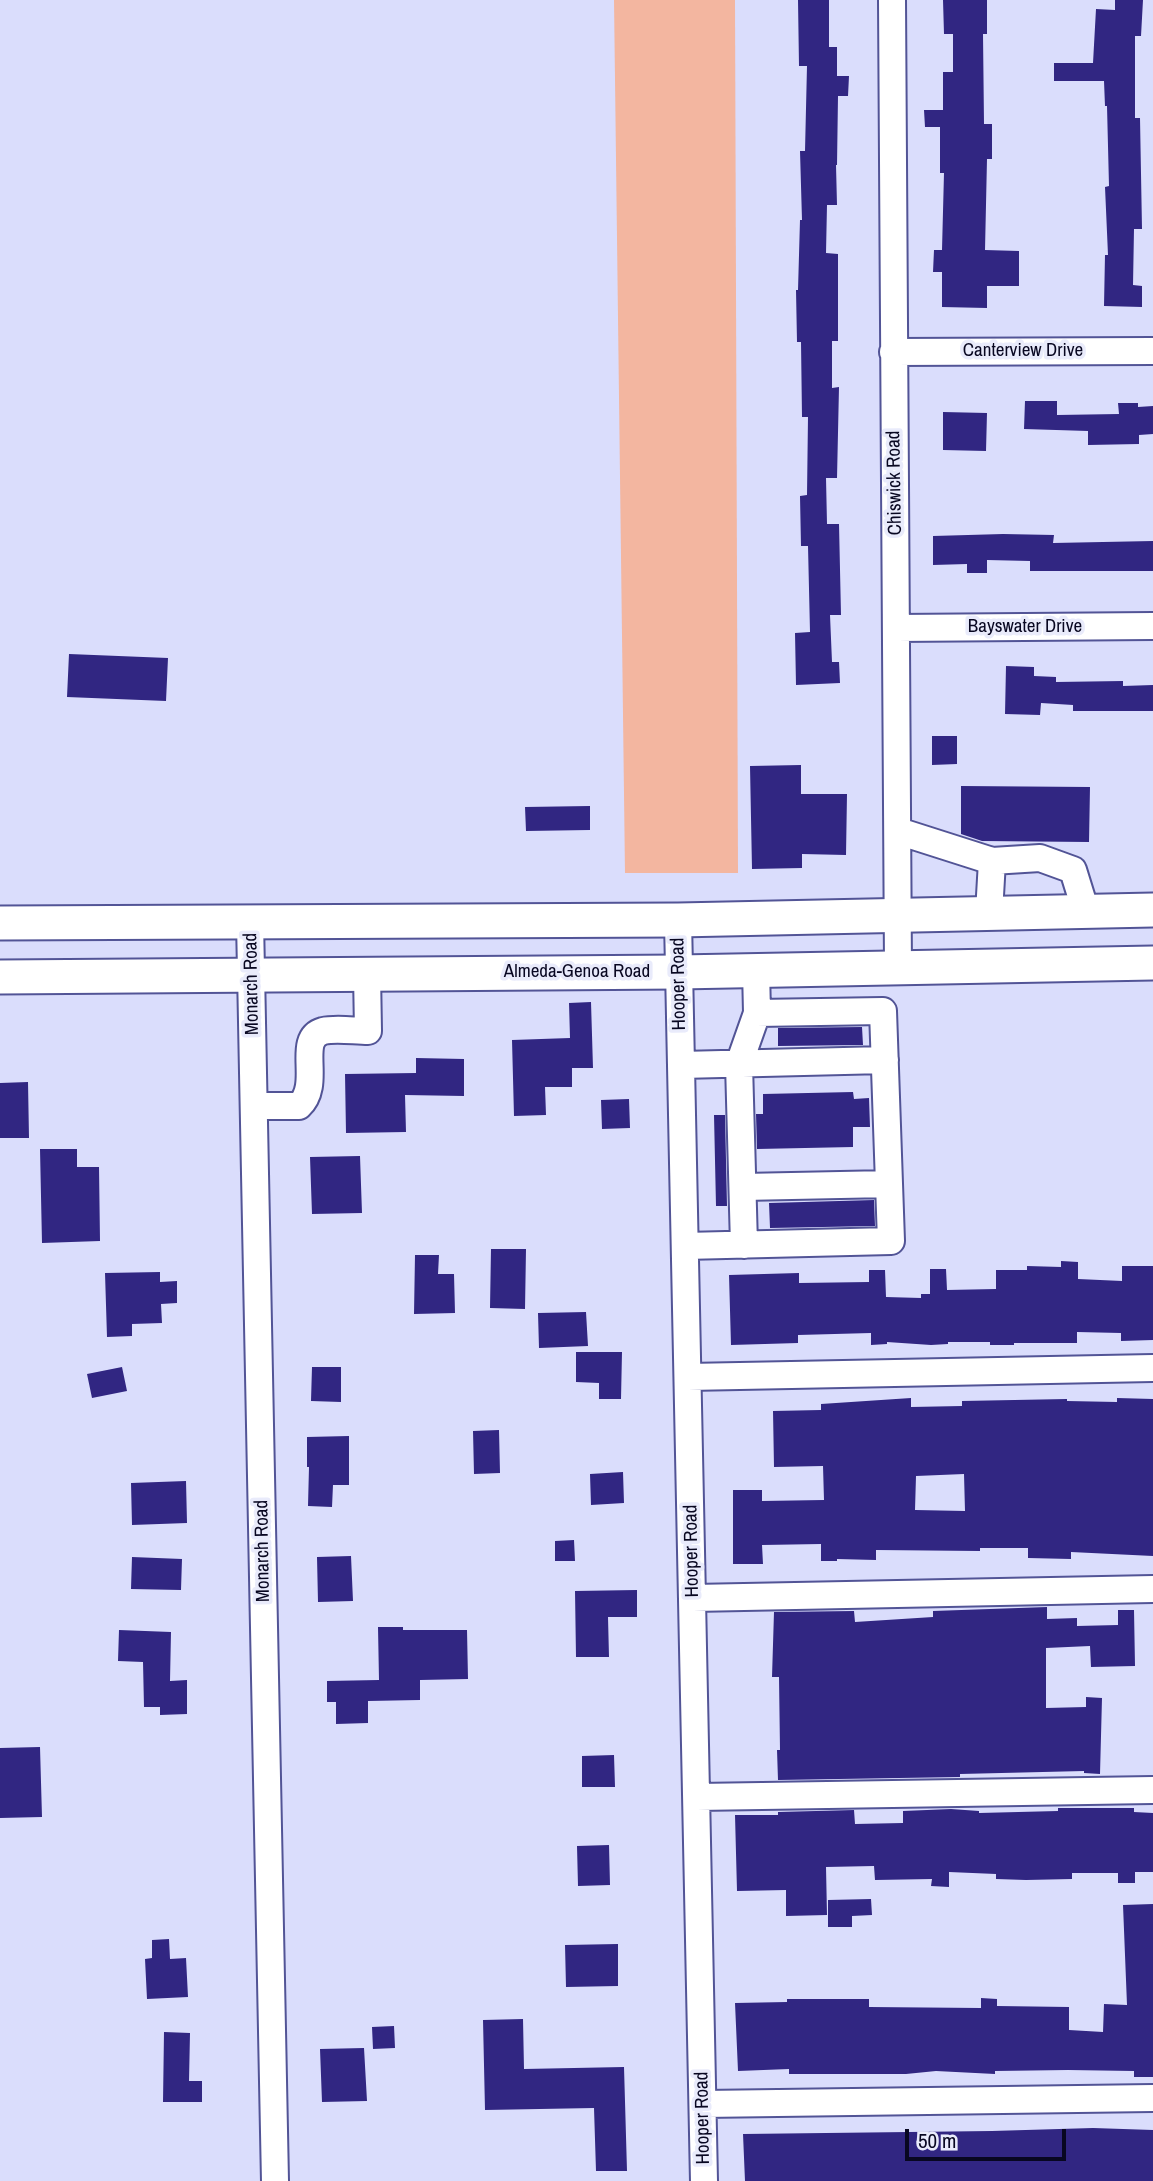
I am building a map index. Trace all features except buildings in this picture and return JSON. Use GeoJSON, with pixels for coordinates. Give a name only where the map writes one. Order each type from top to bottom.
{"type":"FeatureCollection","features":[{"type":"Feature","properties":{"kind":"main road"},"geometry":{"type":"LineString","coordinates":[[0,923],[678,920],[1153,910]]}},
{"type":"Feature","properties":{"kind":"main road","name":"Almeda-Genoa Road"},"geometry":{"type":"LineString","coordinates":[[0,976],[678,972],[1153,963]]}},
{"type":"Feature","properties":{"kind":"street","name":"Chiswick Road"},"geometry":{"type":"LineString","coordinates":[[892,0],[898,966]]}},
{"type":"Feature","properties":{"kind":"street","name":"Canterview Drive"},"geometry":{"type":"LineString","coordinates":[[893,352],[1153,351]]}},
{"type":"Feature","properties":{"kind":"street","name":"Bayswater Drive"},"geometry":{"type":"LineString","coordinates":[[896,628],[1153,626]]}},
{"type":"Feature","properties":{"kind":"street"},"geometry":{"type":"LineString","coordinates":[[898,831],[992,861],[1040,858],[1073,870],[1086,912]]}},
{"type":"Feature","properties":{"kind":"street"},"geometry":{"type":"LineString","coordinates":[[989,913],[992,861]]}},
{"type":"Feature","properties":{"kind":"street","name":"Hooper Road"},"geometry":{"type":"LineString","coordinates":[[678,920],[705,2181]]}},
{"type":"Feature","properties":{"kind":"street","name":"Monarch Road"},"geometry":{"type":"LineString","coordinates":[[250,921],[275,2181]]}},
{"type":"Feature","properties":{"kind":"street"},"geometry":{"type":"LineString","coordinates":[[835,967],[836,1012]]}},
{"type":"Feature","properties":{"kind":"street"},"geometry":{"type":"LineString","coordinates":[[744,1245],[739,1063],[757,1013],[756,969]]}},
{"type":"Feature","properties":{"kind":"street"},"geometry":{"type":"LineString","coordinates":[[254,1105],[299,1105],[307,1099],[310,1091],[309,1046],[314,1037],[323,1031],[368,1031],[367,973]]}},
{"type":"Feature","properties":{"kind":"street"},"geometry":{"type":"LineString","coordinates":[[685,1247],[891,1241],[883,1011],[757,1013]]}},
{"type":"Feature","properties":{"kind":"street"},"geometry":{"type":"LineString","coordinates":[[681,1065],[885,1060]]}},
{"type":"Feature","properties":{"kind":"street"},"geometry":{"type":"LineString","coordinates":[[743,1187],[889,1184]]}},
{"type":"Feature","properties":{"kind":"street"},"geometry":{"type":"LineString","coordinates":[[688,1377],[1153,1368]]}},
{"type":"Feature","properties":{"kind":"street"},"geometry":{"type":"LineString","coordinates":[[693,1598],[1153,1589]]}},
{"type":"Feature","properties":{"kind":"street"},"geometry":{"type":"LineString","coordinates":[[697,1797],[1153,1790]]}},
{"type":"Feature","properties":{"kind":"street"},"geometry":{"type":"LineString","coordinates":[[703,2104],[1153,2098]]}},
{"type":"Feature","properties":{"kind":"shaded area"},"geometry":{"type":"Polygon","coordinates":[[[614,0],[735,0],[738,873],[625,873],[614,0]]]}}]}
